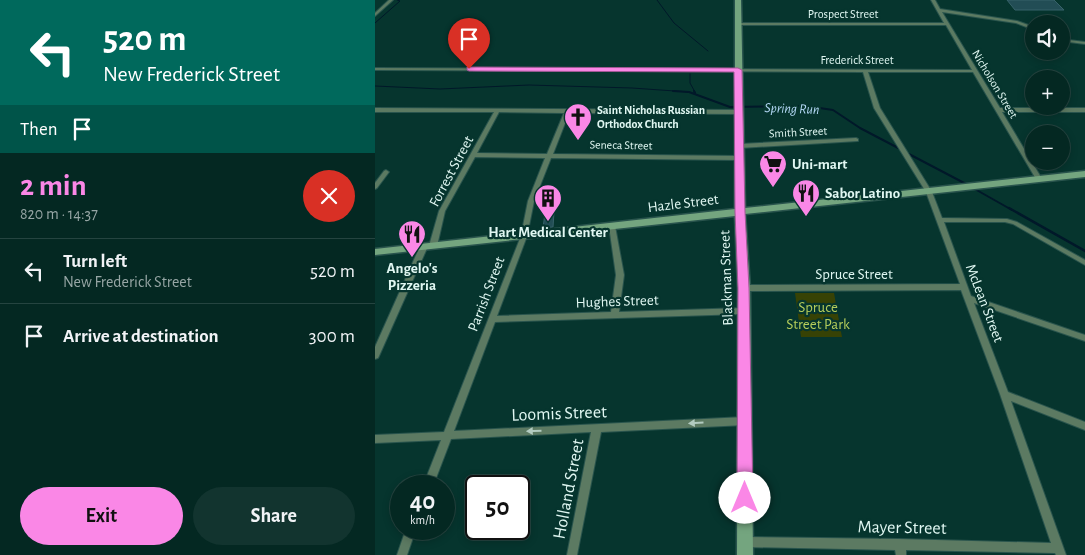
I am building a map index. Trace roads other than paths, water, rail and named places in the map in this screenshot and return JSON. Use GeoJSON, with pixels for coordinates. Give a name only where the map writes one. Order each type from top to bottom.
{"type":"FeatureCollection","features":[{"type":"Feature","properties":{"kind":"main road","name":"Blackman Street"},"geometry":{"type":"LineString","coordinates":[[738,0],[740,212],[744,288],[745,549]]}},
{"type":"Feature","properties":{"kind":"main road","name":"Hazle Street"},"geometry":{"type":"LineString","coordinates":[[375,252],[1085,174]]}},
{"type":"Feature","properties":{"kind":"street"},"geometry":{"type":"LineString","coordinates":[[375,15],[391,0]]}},
{"type":"Feature","properties":{"kind":"street","name":"Nicholson Street"},"geometry":{"type":"LineString","coordinates":[[933,0],[1039,179]]}},
{"type":"Feature","properties":{"kind":"street"},"geometry":{"type":"LineString","coordinates":[[939,10],[1017,22],[1025,25]]}},
{"type":"Feature","properties":{"kind":"street","name":"Prospect Street"},"geometry":{"type":"LineString","coordinates":[[737,24],[948,24]]}},
{"type":"Feature","properties":{"kind":"street"},"geometry":{"type":"LineString","coordinates":[[1070,41],[1085,43]]}},
{"type":"Feature","properties":{"kind":"street","name":"Frederick Street"},"geometry":{"type":"LineString","coordinates":[[375,69],[976,71]]}},
{"type":"Feature","properties":{"kind":"street","name":"McLean Street"},"geometry":{"type":"LineString","coordinates":[[865,70],[877,108],[929,192],[1060,551]]}},
{"type":"Feature","properties":{"kind":"street"},"geometry":{"type":"LineString","coordinates":[[375,110],[567,111],[739,108]]}},
{"type":"Feature","properties":{"kind":"street","name":"Forrest Street"},"geometry":{"type":"LineString","coordinates":[[375,356],[377,346],[428,246],[442,211],[498,110]]}},
{"type":"Feature","properties":{"kind":"street"},"geometry":{"type":"LineString","coordinates":[[999,110],[1085,110]]}},
{"type":"Feature","properties":{"kind":"street","name":"Parrish Street"},"geometry":{"type":"LineString","coordinates":[[432,475],[524,236],[531,201],[567,111]]}},
{"type":"Feature","properties":{"kind":"street","name":"Smith Street"},"geometry":{"type":"LineString","coordinates":[[740,152],[856,140]]}},
{"type":"Feature","properties":{"kind":"street","name":"Seneca Street"},"geometry":{"type":"LineString","coordinates":[[473,155],[740,152]]}},
{"type":"Feature","properties":{"kind":"street"},"geometry":{"type":"LineString","coordinates":[[375,173],[386,172],[375,187]]}},
{"type":"Feature","properties":{"kind":"street"},"geometry":{"type":"LineString","coordinates":[[939,220],[1005,220],[1015,223],[1085,263]]}},
{"type":"Feature","properties":{"kind":"street"},"geometry":{"type":"LineString","coordinates":[[612,226],[621,275],[615,314]]}},
{"type":"Feature","properties":{"kind":"street","name":"Spruce Street"},"geometry":{"type":"LineString","coordinates":[[744,288],[964,287]]}},
{"type":"Feature","properties":{"kind":"street"},"geometry":{"type":"LineString","coordinates":[[969,298],[1085,338]]}},
{"type":"Feature","properties":{"kind":"street","name":"Hughes Street"},"geometry":{"type":"LineString","coordinates":[[492,319],[743,311]]}},
{"type":"Feature","properties":{"kind":"street"},"geometry":{"type":"LineString","coordinates":[[1004,394],[1085,426]]}},
{"type":"Feature","properties":{"kind":"street","name":"Loomis Street"},"geometry":{"type":"LineString","coordinates":[[375,438],[434,437],[449,434],[745,421]]}},
{"type":"Feature","properties":{"kind":"street","name":"Holland Street"},"geometry":{"type":"LineString","coordinates":[[572,555],[597,428]]}},
{"type":"Feature","properties":{"kind":"street"},"geometry":{"type":"LineString","coordinates":[[401,555],[407,540]]}},
{"type":"Feature","properties":{"kind":"street","name":"Mayer Street"},"geometry":{"type":"LineString","coordinates":[[745,549],[1060,551]]}},
{"type":"Feature","properties":{"kind":"waterway","name":"Spring Run"},"geometry":{"type":"LineString","coordinates":[[375,23],[400,1],[397,0]]}},
{"type":"Feature","properties":{"kind":"waterway"},"geometry":{"type":"LineString","coordinates":[[657,0],[674,23],[708,51]]}},
{"type":"Feature","properties":{"kind":"waterway"},"geometry":{"type":"LineString","coordinates":[[690,74],[690,83],[695,92]]}},
{"type":"Feature","properties":{"kind":"waterway","name":"Spring Run"},"geometry":{"type":"LineString","coordinates":[[375,86],[440,89],[529,85],[632,88],[689,92]]}},
{"type":"Feature","properties":{"kind":"waterway","name":"Spring Run"},"geometry":{"type":"LineString","coordinates":[[673,91],[689,92]]}},
{"type":"Feature","properties":{"kind":"waterway","name":"Spring Run"},"geometry":{"type":"LineString","coordinates":[[689,92],[730,107],[806,106],[833,110],[860,128],[902,150]]}},
{"type":"Feature","properties":{"kind":"waterway","name":"Spring Run"},"geometry":{"type":"LineString","coordinates":[[907,153],[968,185]]}},
{"type":"Feature","properties":{"kind":"waterway","name":"Spring Run"},"geometry":{"type":"LineString","coordinates":[[973,188],[1012,210]]}},
{"type":"Feature","properties":{"kind":"waterway","name":"Spring Run"},"geometry":{"type":"LineString","coordinates":[[1009,208],[1085,251]]}},
{"type":"Feature","properties":{"kind":"place","name":"Saint Nicholas Russian Orthodox Church"},"geometry":{"type":"Point","coordinates":[578,141]}},
{"type":"Feature","properties":{"kind":"place","name":"Uni-mart"},"geometry":{"type":"Point","coordinates":[773,188]}},
{"type":"Feature","properties":{"kind":"place","name":"Sabor Latino"},"geometry":{"type":"Point","coordinates":[806,217]}},
{"type":"Feature","properties":{"kind":"place","name":"Hart Medical Center"},"geometry":{"type":"Point","coordinates":[548,222]}},
{"type":"Feature","properties":{"kind":"place","name":"Angelo's Pizzeria"},"geometry":{"type":"Point","coordinates":[412,258]}},
{"type":"Feature","properties":{"kind":"park label","name":"Spruce Street Park"},"geometry":{"type":"Point","coordinates":[818,316]}}]}
